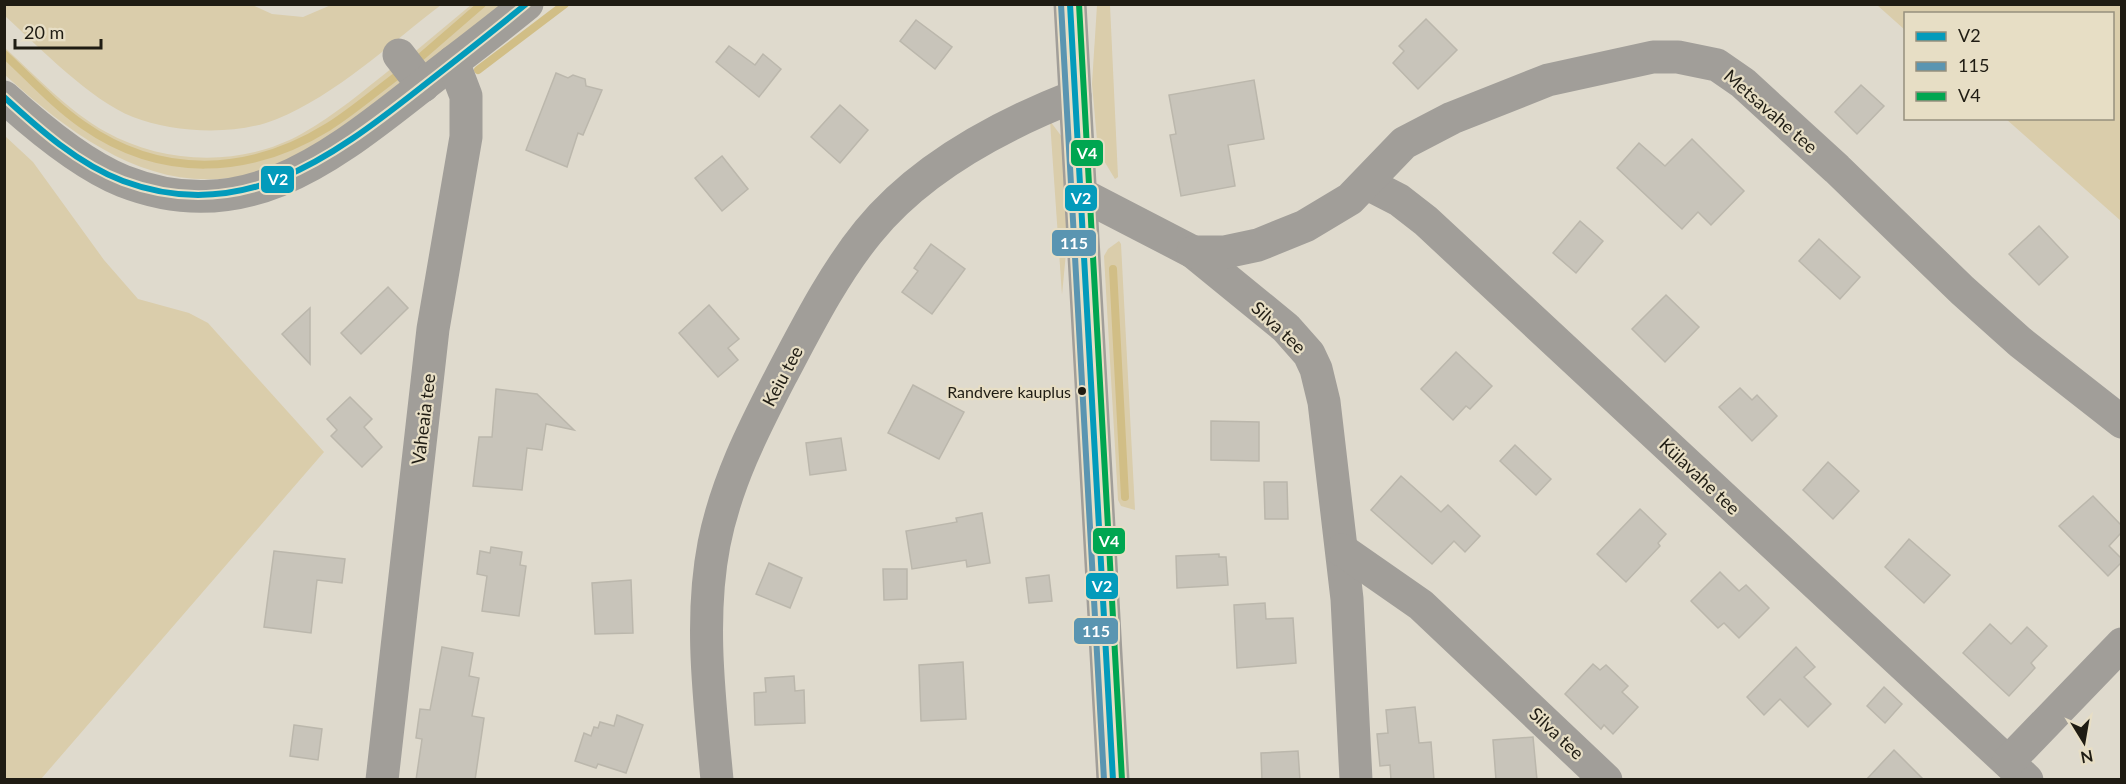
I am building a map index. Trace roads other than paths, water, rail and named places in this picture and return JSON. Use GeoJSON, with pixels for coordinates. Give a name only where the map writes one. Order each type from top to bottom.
{"type":"FeatureCollection","features":[{"type":"Feature","properties":{"kind":"street"},"geometry":{"type":"LineString","coordinates":[[4,97],[86,161],[122,181],[163,193],[198,197],[232,194],[271,184],[306,170],[342,148],[527,4]]}},
{"type":"Feature","properties":{"kind":"street"},"geometry":{"type":"LineString","coordinates":[[1070,4],[1113,780]]}},
{"type":"Feature","properties":{"kind":"street"},"geometry":{"type":"LineString","coordinates":[[399,55],[423,86]]}},
{"type":"Feature","properties":{"kind":"street","name":"Metsavahe tee"},"geometry":{"type":"LineString","coordinates":[[1193,252],[1225,252],[1283,236],[1350,199],[1404,143],[1425,130],[1548,80],[1653,57],[1678,57],[1718,65],[1743,83],[1987,312],[2121,422]]}},
{"type":"Feature","properties":{"kind":"street","name":"Vaheaia tee"},"geometry":{"type":"LineString","coordinates":[[382,780],[434,329],[466,137],[466,96],[453,62]]}},
{"type":"Feature","properties":{"kind":"street","name":"Keiu tee"},"geometry":{"type":"LineString","coordinates":[[717,780],[708,641],[714,545],[731,480],[745,445],[827,293],[868,232],[895,204],[942,166],[977,143],[1075,96]]}},
{"type":"Feature","properties":{"kind":"street","name":"Külavahe tee"},"geometry":{"type":"LineString","coordinates":[[1366,183],[1399,200],[1426,221],[2017,771]]}},
{"type":"Feature","properties":{"kind":"street","name":"Silva tee"},"geometry":{"type":"LineString","coordinates":[[1081,194],[1193,252],[1286,328],[1309,354],[1316,369],[1324,402],[1342,550],[1347,599],[1356,780]]}},
{"type":"Feature","properties":{"kind":"street","name":"Silva tee"},"geometry":{"type":"LineString","coordinates":[[1342,550],[1421,605],[1606,780]]}},
{"type":"Feature","properties":{"kind":"street"},"geometry":{"type":"LineString","coordinates":[[2017,771],[2121,644]]}},
{"type":"Feature","properties":{"kind":"waterway"},"geometry":{"type":"LineString","coordinates":[[422,56],[482,4]]}},
{"type":"Feature","properties":{"kind":"waterway"},"geometry":{"type":"LineString","coordinates":[[478,70],[565,4]]}},
{"type":"Feature","properties":{"kind":"waterway"},"geometry":{"type":"LineString","coordinates":[[4,54],[62,109],[112,143],[143,155],[174,162],[205,165],[236,162],[267,155],[298,143],[337,121],[398,75]]}},
{"type":"Feature","properties":{"kind":"waterway"},"geometry":{"type":"LineString","coordinates":[[1113,269],[1125,497]]}},
{"type":"Feature","properties":{"kind":"place","name":"Randvere kauplus"},"geometry":{"type":"Point","coordinates":[1082,391]}}]}
